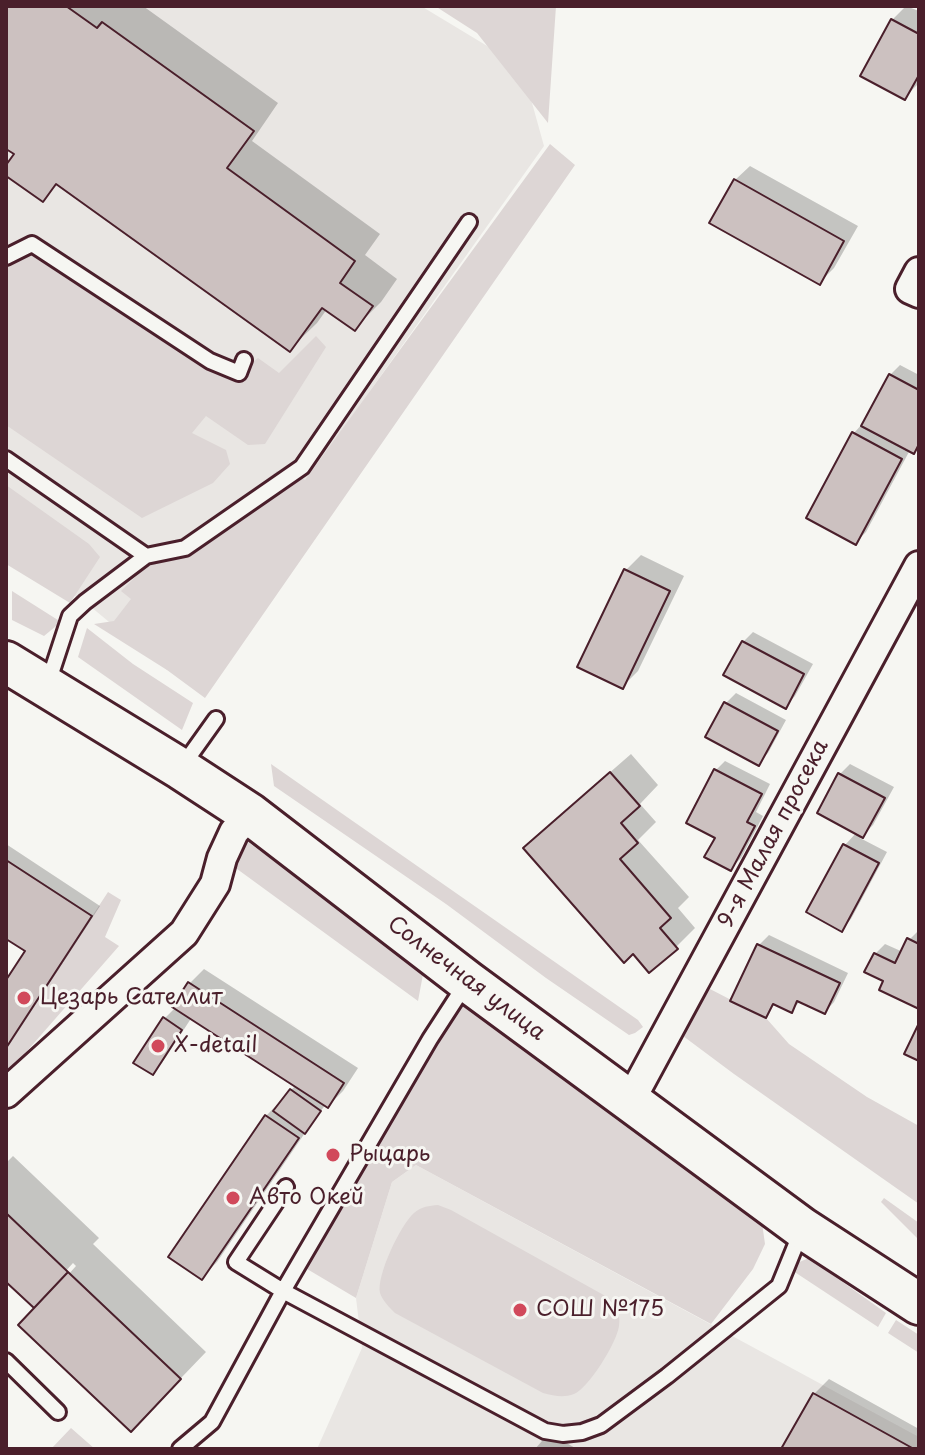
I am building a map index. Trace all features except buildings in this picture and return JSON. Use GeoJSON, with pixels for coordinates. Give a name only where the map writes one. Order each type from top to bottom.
{"type":"FeatureCollection","features":[{"type":"Feature","properties":{"kind":"main road","name":"Солнечная улица"},"geometry":{"type":"LineString","coordinates":[[6,662],[250,814],[467,981],[802,1228],[919,1304]]}},
{"type":"Feature","properties":{"kind":"street","name":"9-я Малая просека"},"geometry":{"type":"LineString","coordinates":[[630,1101],[919,566]]}},
{"type":"Feature","properties":{"kind":"street"},"geometry":{"type":"LineString","coordinates":[[6,1093],[184,933],[215,884],[234,832],[250,814]]}},
{"type":"Feature","properties":{"kind":"lane"},"geometry":{"type":"LineString","coordinates":[[46,687],[70,616],[85,602],[146,556],[185,548],[302,467],[469,222]]}},
{"type":"Feature","properties":{"kind":"lane"},"geometry":{"type":"LineString","coordinates":[[6,257],[32,244],[210,361],[239,373],[244,360]]}},
{"type":"Feature","properties":{"kind":"lane"},"geometry":{"type":"LineString","coordinates":[[6,459],[146,556]]}},
{"type":"Feature","properties":{"kind":"lane"},"geometry":{"type":"LineString","coordinates":[[181,769],[216,719]]}},
{"type":"Feature","properties":{"kind":"lane"},"geometry":{"type":"LineString","coordinates":[[180,1449],[212,1422],[283,1291],[467,981]]}},
{"type":"Feature","properties":{"kind":"lane"},"geometry":{"type":"LineString","coordinates":[[286,1187],[236,1262],[283,1291],[545,1431],[563,1434],[582,1432],[601,1425],[779,1286],[802,1228]]}},
{"type":"Feature","properties":{"kind":"lane"},"geometry":{"type":"LineString","coordinates":[[6,1361],[58,1412]]}},
{"type":"Feature","properties":{"kind":"shaded area"},"geometry":{"type":"Polygon","coordinates":[[[6,6],[421,6],[522,67],[544,146],[306,481],[167,670],[85,602],[6,557],[6,6]]]}},
{"type":"Feature","properties":{"kind":"shaded area"},"geometry":{"type":"Polygon","coordinates":[[[435,6],[556,6],[548,123],[477,33],[435,6]]]}},
{"type":"Feature","properties":{"kind":"shaded area"},"geometry":{"type":"Polygon","coordinates":[[[550,144],[575,165],[205,698],[94,624],[114,621],[131,599],[121,591],[160,553],[203,530],[277,471],[295,474],[305,480],[550,144]]]}},
{"type":"Feature","properties":{"kind":"shaded area"},"geometry":{"type":"Polygon","coordinates":[[[32,244],[239,373],[258,358],[279,373],[316,336],[326,347],[265,444],[248,445],[206,416],[192,433],[226,450],[230,464],[213,483],[142,518],[6,425],[6,262],[32,244]]]}},
{"type":"Feature","properties":{"kind":"shaded area"},"geometry":{"type":"Polygon","coordinates":[[[6,485],[89,544],[100,557],[70,603],[6,564],[6,485]]]}},
{"type":"Feature","properties":{"kind":"shaded area"},"geometry":{"type":"Polygon","coordinates":[[[12,591],[61,622],[44,636],[12,620],[12,591]]]}},
{"type":"Feature","properties":{"kind":"shaded area"},"geometry":{"type":"Polygon","coordinates":[[[87,628],[133,664],[193,703],[182,730],[78,657],[87,628]]]}},
{"type":"Feature","properties":{"kind":"shaded area"},"geometry":{"type":"Polygon","coordinates":[[[271,764],[638,1020],[643,1027],[629,1035],[274,786],[271,764]]]}},
{"type":"Feature","properties":{"kind":"shaded area"},"geometry":{"type":"Polygon","coordinates":[[[234,832],[424,969],[418,1001],[222,858],[234,832]]]}},
{"type":"Feature","properties":{"kind":"shaded area"},"geometry":{"type":"Polygon","coordinates":[[[108,892],[121,900],[105,937],[119,946],[6,1075],[6,1048],[108,892]]]}},
{"type":"Feature","properties":{"kind":"shaded area"},"geometry":{"type":"Polygon","coordinates":[[[710,989],[766,1018],[789,1044],[867,1097],[919,1126],[919,1204],[679,1033],[710,989]]]}},
{"type":"Feature","properties":{"kind":"shaded area"},"geometry":{"type":"Polygon","coordinates":[[[464,1002],[762,1223],[765,1244],[753,1269],[711,1324],[416,1165],[392,1182],[356,1298],[302,1266],[450,1008],[464,1002]]]}},
{"type":"Feature","properties":{"kind":"shaded area","name":"СОШ №175"},"geometry":{"type":"Polygon","coordinates":[[[416,1165],[919,1437],[919,1449],[317,1449],[362,1348],[356,1298],[392,1182],[416,1165]]]}},
{"type":"Feature","properties":{"kind":"shaded area"},"geometry":{"type":"Polygon","coordinates":[[[884,1198],[919,1223],[919,1240],[881,1202],[884,1198]]]}},
{"type":"Feature","properties":{"kind":"shaded area"},"geometry":{"type":"Polygon","coordinates":[[[438,1205],[609,1298],[619,1314],[617,1333],[601,1364],[580,1390],[566,1396],[543,1393],[395,1313],[386,1304],[380,1293],[380,1285],[396,1239],[414,1213],[438,1205]]]}},
{"type":"Feature","properties":{"kind":"shaded area"},"geometry":{"type":"Polygon","coordinates":[[[809,1258],[886,1313],[878,1327],[787,1267],[809,1258]]]}},
{"type":"Feature","properties":{"kind":"shaded area"},"geometry":{"type":"Polygon","coordinates":[[[896,1320],[919,1335],[919,1353],[888,1333],[896,1320]]]}},
{"type":"Feature","properties":{"kind":"shaded area"},"geometry":{"type":"Polygon","coordinates":[[[71,1428],[95,1449],[51,1449],[71,1428]]]}},
{"type":"Feature","properties":{"kind":"place","name":"Цезарь Сателлит"},"geometry":{"type":"Point","coordinates":[24,998]}},
{"type":"Feature","properties":{"kind":"place","name":"X-detail"},"geometry":{"type":"Point","coordinates":[158,1046]}},
{"type":"Feature","properties":{"kind":"place","name":"Рыцарь"},"geometry":{"type":"Point","coordinates":[333,1155]}},
{"type":"Feature","properties":{"kind":"place","name":"Авто Окей"},"geometry":{"type":"Point","coordinates":[233,1198]}},
{"type":"Feature","properties":{"kind":"place","name":"СОШ №175"},"geometry":{"type":"Point","coordinates":[520,1310]}}]}
